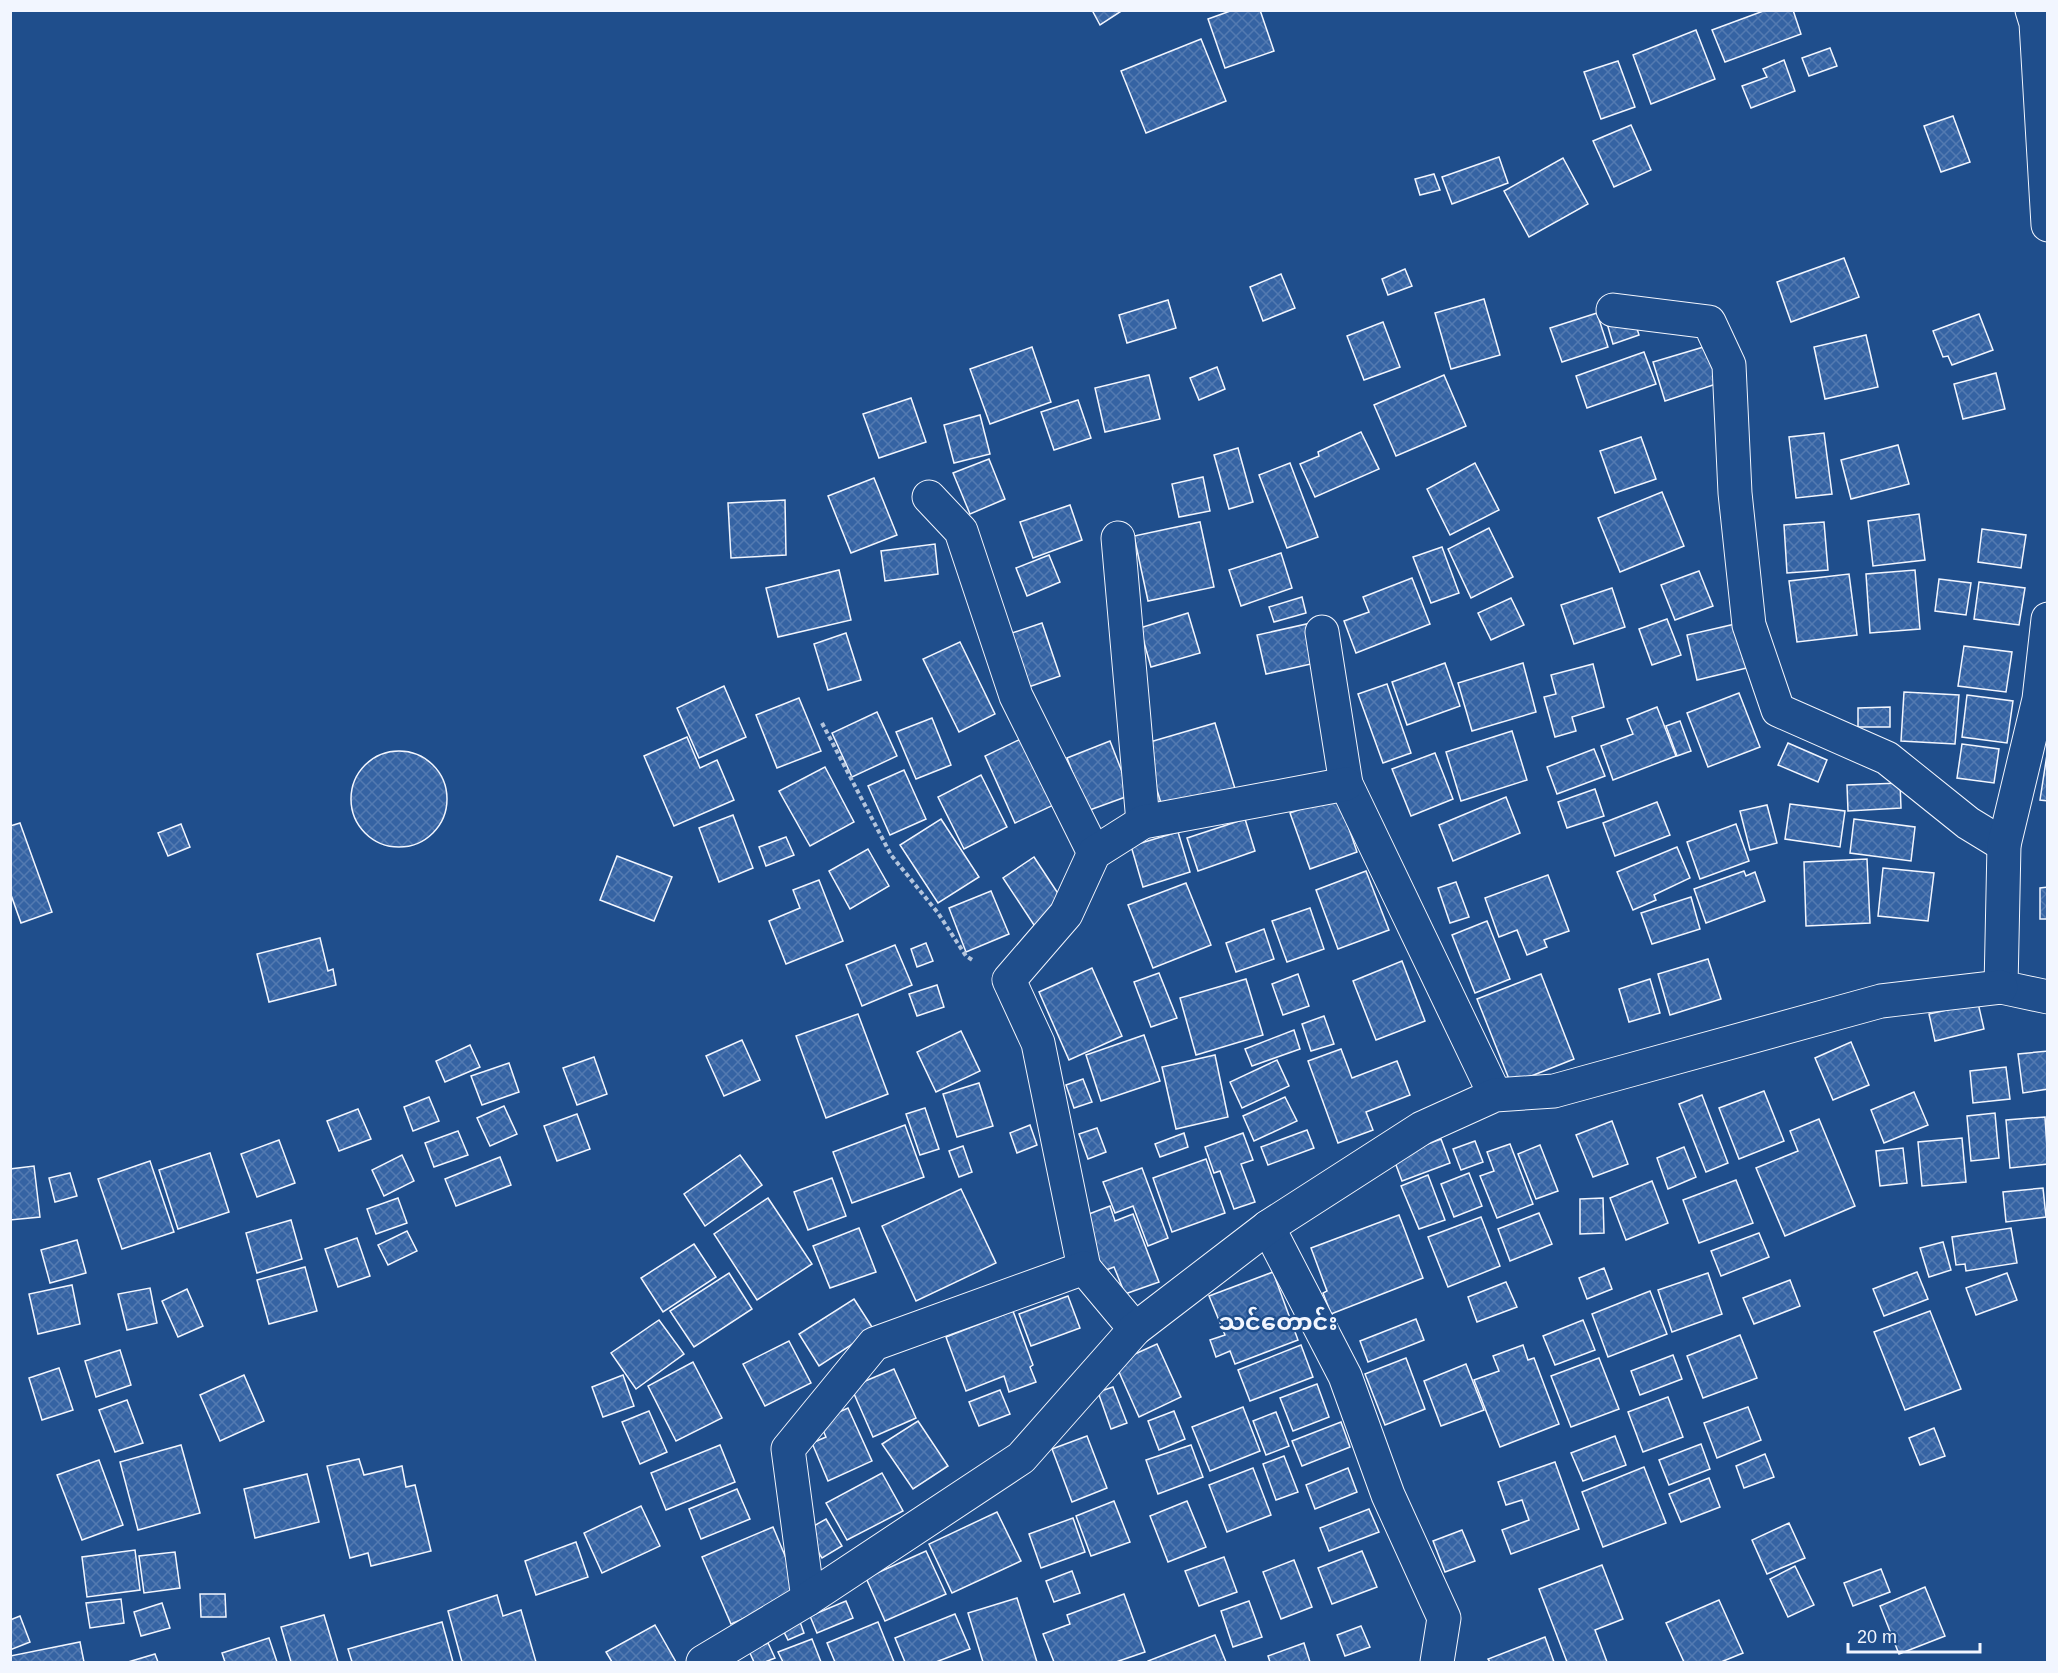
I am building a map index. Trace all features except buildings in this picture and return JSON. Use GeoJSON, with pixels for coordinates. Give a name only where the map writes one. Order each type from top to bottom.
{"type":"FeatureCollection","features":[{"type":"Feature","properties":{"kind":"street"},"geometry":{"type":"LineString","coordinates":[[2032,10],[2036,23],[2048,225]]}},
{"type":"Feature","properties":{"kind":"street"},"geometry":{"type":"LineString","coordinates":[[1613,310],[1709,322],[1729,365],[1734,493],[1749,625],[1778,710],[1887,758],[1968,823],[2004,845]]}},
{"type":"Feature","properties":{"kind":"street"},"geometry":{"type":"LineString","coordinates":[[929,497],[960,531],[1016,696],[1094,853]]}},
{"type":"Feature","properties":{"kind":"street"},"geometry":{"type":"LineString","coordinates":[[1118,538],[1143,822]]}},
{"type":"Feature","properties":{"kind":"street"},"geometry":{"type":"LineString","coordinates":[[2001,987],[2004,845],[2039,699],[2048,619]]}},
{"type":"Feature","properties":{"kind":"street"},"geometry":{"type":"LineString","coordinates":[[1322,632],[1346,784],[1495,1095]]}},
{"type":"Feature","properties":{"kind":"street"},"geometry":{"type":"LineString","coordinates":[[1135,1329],[1084,1268],[1038,1043],[1009,980],[1066,914],[1094,853],[1143,822],[1346,784]]}},
{"type":"Feature","properties":{"kind":"street"},"geometry":{"type":"LineString","coordinates":[[703,1662],[808,1599],[1021,1458],[1135,1329],[1268,1227],[1422,1128],[1495,1095],[1554,1091],[1881,1001],[2001,987],[2048,997]]}},
{"type":"Feature","properties":{"kind":"street"},"geometry":{"type":"LineString","coordinates":[[1268,1227],[1345,1376],[1388,1495],[1444,1618],[1437,1662]]}},
{"type":"Feature","properties":{"kind":"street"},"geometry":{"type":"LineString","coordinates":[[808,1599],[788,1449],[874,1344],[1084,1268]]}},
{"type":"Feature","properties":{"kind":"path"},"geometry":{"type":"LineString","coordinates":[[822,723],[891,855],[938,913],[966,956],[1009,980]]}},
{"type":"Feature","properties":{"kind":"district","name":"သင်တောင်း"},"geometry":{"type":"Point","coordinates":[1278,1322]}}]}
